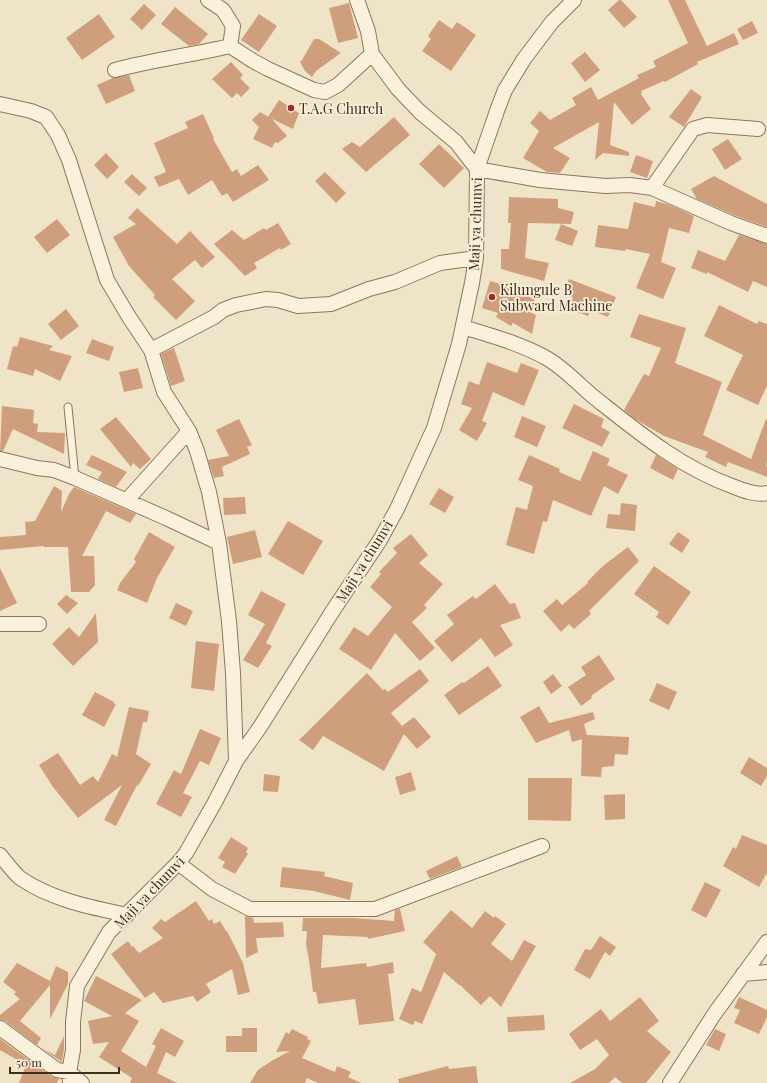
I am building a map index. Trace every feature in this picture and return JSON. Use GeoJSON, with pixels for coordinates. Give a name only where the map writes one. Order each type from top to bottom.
{"type":"FeatureCollection","features":[{"type":"Feature","properties":{"kind":"street"},"geometry":{"type":"LineString","coordinates":[[208,0],[223,10],[233,26],[230,46]]}},
{"type":"Feature","properties":{"kind":"street"},"geometry":{"type":"LineString","coordinates":[[357,0],[368,31],[372,54],[398,89],[420,112],[456,142],[477,169],[540,180],[605,186],[630,185],[652,188],[731,223],[767,236]]}},
{"type":"Feature","properties":{"kind":"street","name":"Maji ya chumvi"},"geometry":{"type":"LineString","coordinates":[[70,1078],[73,1050],[73,1022],[77,986],[109,932],[178,863],[186,852],[236,761],[260,727],[332,612],[380,540],[397,509],[434,428],[447,389],[463,327],[476,258],[477,169],[498,108],[505,90],[524,59],[552,22],[574,0]]}},
{"type":"Feature","properties":{"kind":"street"},"geometry":{"type":"LineString","coordinates":[[116,70],[145,62],[230,46],[268,68],[314,90],[325,92],[338,85],[372,54]]}},
{"type":"Feature","properties":{"kind":"street"},"geometry":{"type":"LineString","coordinates":[[0,104],[32,111],[46,117],[58,135],[69,160],[107,280],[151,350],[164,392],[189,431],[209,492],[219,543],[229,621],[233,673],[236,761]]}},
{"type":"Feature","properties":{"kind":"street"},"geometry":{"type":"LineString","coordinates":[[652,188],[693,129],[707,125],[758,129]]}},
{"type":"Feature","properties":{"kind":"street"},"geometry":{"type":"LineString","coordinates":[[151,350],[223,310],[236,305],[266,298],[298,306],[331,304],[369,289],[395,282],[410,274],[440,263],[476,258]]}},
{"type":"Feature","properties":{"kind":"street"},"geometry":{"type":"LineString","coordinates":[[463,327],[508,340],[549,360],[643,436],[671,456],[708,477],[738,489],[760,494],[767,493]]}},
{"type":"Feature","properties":{"kind":"street"},"geometry":{"type":"LineString","coordinates":[[127,500],[189,431]]}},
{"type":"Feature","properties":{"kind":"street"},"geometry":{"type":"LineString","coordinates":[[0,459],[37,468],[54,470],[75,478],[127,500],[219,543]]}},
{"type":"Feature","properties":{"kind":"street"},"geometry":{"type":"LineString","coordinates":[[0,624],[39,624]]}},
{"type":"Feature","properties":{"kind":"street"},"geometry":{"type":"LineString","coordinates":[[178,863],[212,889],[250,910],[375,909],[542,846]]}},
{"type":"Feature","properties":{"kind":"street"},"geometry":{"type":"LineString","coordinates":[[0,855],[19,877],[52,896],[127,915]]}},
{"type":"Feature","properties":{"kind":"street"},"geometry":{"type":"LineString","coordinates":[[670,1083],[715,1013],[767,942]]}},
{"type":"Feature","properties":{"kind":"street"},"geometry":{"type":"LineString","coordinates":[[743,974],[767,972]]}},
{"type":"Feature","properties":{"kind":"street"},"geometry":{"type":"LineString","coordinates":[[0,1028],[57,1070],[82,1083]]}},
{"type":"Feature","properties":{"kind":"lane"},"geometry":{"type":"LineString","coordinates":[[68,407],[75,478]]}},
{"type":"Feature","properties":{"kind":"building"},"geometry":{"type":"Polygon","coordinates":[[[619,0],[621,0],[637,17],[624,28],[608,10],[619,0]]]}},
{"type":"Feature","properties":{"kind":"building"},"geometry":{"type":"Polygon","coordinates":[[[668,0],[685,0],[707,46],[734,33],[739,44],[697,62],[698,64],[665,82],[664,81],[641,91],[641,94],[651,109],[632,125],[614,102],[610,145],[629,152],[629,156],[603,153],[595,160],[599,122],[553,148],[570,158],[560,173],[547,172],[523,158],[539,131],[530,123],[540,111],[550,120],[576,105],[572,98],[591,87],[598,100],[639,78],[637,75],[656,67],[653,61],[688,43],[668,0]]]}},
{"type":"Feature","properties":{"kind":"building"},"geometry":{"type":"Polygon","coordinates":[[[349,3],[358,38],[338,43],[329,8],[349,3]]]}},
{"type":"Feature","properties":{"kind":"building"},"geometry":{"type":"Polygon","coordinates":[[[144,4],[156,15],[142,30],[130,19],[144,4]]]}},
{"type":"Feature","properties":{"kind":"building"},"geometry":{"type":"Polygon","coordinates":[[[175,7],[208,34],[199,44],[189,46],[161,24],[175,7]]]}},
{"type":"Feature","properties":{"kind":"building"},"geometry":{"type":"Polygon","coordinates":[[[99,14],[115,37],[82,60],[66,38],[99,14]]]}},
{"type":"Feature","properties":{"kind":"building"},"geometry":{"type":"Polygon","coordinates":[[[259,14],[277,26],[259,52],[241,40],[259,14]]]}},
{"type":"Feature","properties":{"kind":"building"},"geometry":{"type":"Polygon","coordinates":[[[439,20],[452,29],[457,22],[476,35],[451,71],[422,51],[431,39],[428,36],[439,20]]]}},
{"type":"Feature","properties":{"kind":"building"},"geometry":{"type":"Polygon","coordinates":[[[752,21],[758,33],[743,40],[737,29],[752,21]]]}},
{"type":"Feature","properties":{"kind":"building"},"geometry":{"type":"Polygon","coordinates":[[[314,39],[319,39],[341,53],[316,71],[312,77],[305,71],[300,62],[314,39]]]}},
{"type":"Feature","properties":{"kind":"building"},"geometry":{"type":"Polygon","coordinates":[[[585,52],[600,70],[585,82],[571,63],[585,52]]]}},
{"type":"Feature","properties":{"kind":"building"},"geometry":{"type":"Polygon","coordinates":[[[231,62],[243,75],[240,78],[250,88],[241,97],[237,93],[232,98],[212,79],[231,62]]]}},
{"type":"Feature","properties":{"kind":"building"},"geometry":{"type":"Polygon","coordinates":[[[129,75],[135,91],[106,104],[97,85],[113,78],[129,75]]]}},
{"type":"Feature","properties":{"kind":"building"},"geometry":{"type":"Polygon","coordinates":[[[691,89],[702,97],[684,127],[669,117],[691,89]]]}},
{"type":"Feature","properties":{"kind":"building"},"geometry":{"type":"Polygon","coordinates":[[[279,100],[299,113],[293,129],[268,117],[279,100]]]}},
{"type":"Feature","properties":{"kind":"building"},"geometry":{"type":"Polygon","coordinates":[[[260,112],[272,119],[287,136],[278,143],[275,142],[272,148],[253,139],[259,127],[252,120],[260,112]]]}},
{"type":"Feature","properties":{"kind":"building"},"geometry":{"type":"Polygon","coordinates":[[[203,114],[214,138],[213,139],[232,172],[237,169],[241,176],[258,165],[269,180],[233,202],[227,193],[222,196],[212,180],[188,195],[179,179],[159,187],[154,177],[166,172],[154,143],[188,128],[185,122],[203,114]]]}},
{"type":"Feature","properties":{"kind":"building"},"geometry":{"type":"Polygon","coordinates":[[[394,117],[410,135],[366,172],[342,149],[352,142],[360,147],[394,117]]]}},
{"type":"Feature","properties":{"kind":"building"},"geometry":{"type":"Polygon","coordinates":[[[728,139],[742,159],[725,170],[712,149],[728,139]]]}},
{"type":"Feature","properties":{"kind":"building"},"geometry":{"type":"Polygon","coordinates":[[[439,144],[464,168],[444,188],[419,164],[439,144]]]}},
{"type":"Feature","properties":{"kind":"building"},"geometry":{"type":"Polygon","coordinates":[[[106,153],[119,167],[107,179],[94,165],[106,153]]]}},
{"type":"Feature","properties":{"kind":"building"},"geometry":{"type":"Polygon","coordinates":[[[636,155],[653,161],[647,178],[630,172],[636,155]]]}},
{"type":"Feature","properties":{"kind":"building"},"geometry":{"type":"Polygon","coordinates":[[[325,172],[346,193],[336,203],[315,181],[325,172]]]}},
{"type":"Feature","properties":{"kind":"building"},"geometry":{"type":"Polygon","coordinates":[[[132,174],[147,188],[139,196],[124,182],[132,174]]]}},
{"type":"Feature","properties":{"kind":"building"},"geometry":{"type":"Polygon","coordinates":[[[714,176],[767,204],[767,227],[697,199],[691,189],[714,176]]]}},
{"type":"Feature","properties":{"kind":"building"},"geometry":{"type":"Polygon","coordinates":[[[509,197],[558,199],[558,208],[574,212],[571,224],[528,223],[525,258],[549,263],[544,281],[501,269],[501,249],[509,249],[511,223],[508,223],[509,197]]]}},
{"type":"Feature","properties":{"kind":"building"},"geometry":{"type":"Polygon","coordinates":[[[656,201],[670,205],[694,216],[689,233],[669,228],[661,262],[676,268],[663,299],[636,288],[650,254],[626,249],[625,251],[595,247],[598,225],[628,229],[634,202],[655,207],[656,201]]]}},
{"type":"Feature","properties":{"kind":"building"},"geometry":{"type":"Polygon","coordinates":[[[137,208],[177,244],[190,231],[215,257],[202,268],[195,260],[172,279],[195,301],[176,320],[153,297],[155,295],[129,266],[113,237],[136,224],[128,218],[137,208]]]}},
{"type":"Feature","properties":{"kind":"building"},"geometry":{"type":"Polygon","coordinates":[[[57,219],[70,235],[47,253],[34,237],[57,219]]]}},
{"type":"Feature","properties":{"kind":"building"},"geometry":{"type":"Polygon","coordinates":[[[278,223],[291,244],[281,250],[280,248],[254,263],[257,268],[245,276],[214,244],[232,230],[244,240],[264,228],[266,230],[278,223]]]}},
{"type":"Feature","properties":{"kind":"building"},"geometry":{"type":"Polygon","coordinates":[[[561,224],[578,231],[572,246],[555,240],[561,224]]]}},
{"type":"Feature","properties":{"kind":"building"},"geometry":{"type":"Polygon","coordinates":[[[739,235],[767,244],[767,287],[753,281],[748,292],[707,272],[707,274],[691,268],[698,250],[725,261],[739,235]]]}},
{"type":"Feature","properties":{"kind":"building"},"geometry":{"type":"Polygon","coordinates":[[[569,279],[616,297],[608,317],[590,310],[588,316],[569,309],[573,297],[563,294],[569,279]]]}},
{"type":"Feature","properties":{"kind":"building"},"geometry":{"type":"Polygon","coordinates":[[[490,281],[501,284],[501,281],[535,300],[528,311],[536,315],[532,334],[513,323],[511,326],[496,317],[498,313],[482,308],[490,281]]]}},
{"type":"Feature","properties":{"kind":"building"},"geometry":{"type":"Polygon","coordinates":[[[719,305],[757,324],[759,321],[767,324],[767,386],[758,405],[726,390],[743,355],[704,336],[719,305]]]}},
{"type":"Feature","properties":{"kind":"building"},"geometry":{"type":"Polygon","coordinates":[[[66,309],[79,326],[61,340],[48,324],[66,309]]]}},
{"type":"Feature","properties":{"kind":"building"},"geometry":{"type":"Polygon","coordinates":[[[639,314],[686,328],[675,363],[722,382],[703,435],[751,459],[766,419],[767,420],[767,477],[728,462],[726,467],[705,457],[708,452],[664,436],[635,419],[624,410],[644,374],[649,376],[661,348],[630,337],[639,314]]]}},
{"type":"Feature","properties":{"kind":"building"},"geometry":{"type":"Polygon","coordinates":[[[20,337],[53,346],[49,350],[72,356],[60,381],[35,369],[33,376],[7,369],[13,346],[17,347],[20,337]]]}},
{"type":"Feature","properties":{"kind":"building"},"geometry":{"type":"Polygon","coordinates":[[[92,339],[114,347],[109,361],[86,353],[92,339]]]}},
{"type":"Feature","properties":{"kind":"building"},"geometry":{"type":"Polygon","coordinates":[[[174,348],[185,381],[171,386],[161,354],[174,348]]]}},
{"type":"Feature","properties":{"kind":"building"},"geometry":{"type":"Polygon","coordinates":[[[487,362],[517,373],[521,363],[539,370],[524,406],[493,392],[482,421],[487,423],[477,441],[459,430],[472,408],[461,404],[469,381],[479,385],[487,362]]]}},
{"type":"Feature","properties":{"kind":"building"},"geometry":{"type":"Polygon","coordinates":[[[138,368],[143,388],[124,392],[119,372],[138,368]]]}},
{"type":"Feature","properties":{"kind":"building"},"geometry":{"type":"Polygon","coordinates":[[[574,404],[604,419],[601,427],[610,432],[602,447],[562,428],[574,404]]]}},
{"type":"Feature","properties":{"kind":"building"},"geometry":{"type":"Polygon","coordinates":[[[2,406],[34,410],[33,423],[38,424],[37,432],[65,433],[64,454],[13,429],[3,451],[0,451],[2,406]]]}},
{"type":"Feature","properties":{"kind":"building"},"geometry":{"type":"Polygon","coordinates":[[[522,416],[546,426],[537,447],[514,437],[522,416]]]}},
{"type":"Feature","properties":{"kind":"building"},"geometry":{"type":"Polygon","coordinates":[[[116,417],[151,459],[140,469],[133,463],[131,467],[100,429],[116,417]]]}},
{"type":"Feature","properties":{"kind":"building"},"geometry":{"type":"Polygon","coordinates":[[[239,419],[252,445],[247,447],[250,454],[222,467],[224,476],[214,478],[208,460],[229,456],[216,430],[239,419]]]}},
{"type":"Feature","properties":{"kind":"building"},"geometry":{"type":"Polygon","coordinates":[[[593,451],[610,459],[607,465],[628,475],[618,494],[604,486],[591,516],[553,500],[547,522],[543,521],[534,554],[506,545],[516,507],[527,510],[533,486],[518,480],[529,455],[560,469],[559,472],[580,481],[593,451]]]}},
{"type":"Feature","properties":{"kind":"building"},"geometry":{"type":"Polygon","coordinates":[[[92,455],[127,472],[116,487],[98,479],[102,472],[86,465],[92,455]]]}},
{"type":"Feature","properties":{"kind":"building"},"geometry":{"type":"Polygon","coordinates":[[[656,455],[678,469],[673,480],[650,468],[656,455]]]}},
{"type":"Feature","properties":{"kind":"building"},"geometry":{"type":"Polygon","coordinates":[[[54,486],[62,491],[61,512],[69,494],[74,487],[136,514],[130,523],[106,511],[82,556],[94,556],[95,585],[89,592],[71,592],[68,547],[44,546],[0,550],[0,537],[26,535],[25,522],[35,521],[54,486]]]}},
{"type":"Feature","properties":{"kind":"building"},"geometry":{"type":"Polygon","coordinates":[[[439,488],[454,497],[445,513],[429,504],[439,488]]]}},
{"type":"Feature","properties":{"kind":"building"},"geometry":{"type":"Polygon","coordinates":[[[245,497],[246,514],[224,515],[223,498],[245,497]]]}},
{"type":"Feature","properties":{"kind":"building"},"geometry":{"type":"Polygon","coordinates":[[[621,503],[637,505],[635,531],[606,528],[608,514],[620,515],[621,503]]]}},
{"type":"Feature","properties":{"kind":"building"},"geometry":{"type":"Polygon","coordinates":[[[288,521],[323,541],[303,575],[268,554],[288,521]]]}},
{"type":"Feature","properties":{"kind":"building"},"geometry":{"type":"Polygon","coordinates":[[[255,530],[262,557],[233,564],[227,537],[255,530]]]}},
{"type":"Feature","properties":{"kind":"building"},"geometry":{"type":"Polygon","coordinates":[[[149,532],[175,547],[157,578],[147,603],[117,590],[120,583],[136,562],[134,559],[149,532]]]}},
{"type":"Feature","properties":{"kind":"building"},"geometry":{"type":"Polygon","coordinates":[[[678,532],[690,540],[682,553],[669,544],[678,532]]]}},
{"type":"Feature","properties":{"kind":"building"},"geometry":{"type":"Polygon","coordinates":[[[411,534],[428,555],[419,563],[443,584],[424,605],[427,608],[412,622],[435,648],[420,661],[395,633],[371,670],[339,649],[354,627],[368,636],[392,607],[370,587],[381,574],[379,572],[397,553],[393,548],[411,534]]]}},
{"type":"Feature","properties":{"kind":"building"},"geometry":{"type":"Polygon","coordinates":[[[628,547],[639,561],[589,611],[591,614],[574,629],[569,624],[561,632],[543,611],[557,599],[562,605],[588,583],[587,582],[604,565],[628,547]]]}},
{"type":"Feature","properties":{"kind":"building"},"geometry":{"type":"Polygon","coordinates":[[[654,566],[691,592],[668,625],[656,617],[659,612],[634,594],[654,566]]]}},
{"type":"Feature","properties":{"kind":"building"},"geometry":{"type":"Polygon","coordinates":[[[0,568],[17,603],[0,611],[0,568]]]}},
{"type":"Feature","properties":{"kind":"building"},"geometry":{"type":"Polygon","coordinates":[[[495,584],[510,604],[515,603],[521,618],[500,625],[513,645],[495,657],[481,638],[452,662],[434,641],[454,624],[447,615],[473,596],[476,599],[495,584]]]}},
{"type":"Feature","properties":{"kind":"building"},"geometry":{"type":"Polygon","coordinates":[[[261,591],[286,604],[266,643],[272,646],[258,668],[243,660],[265,624],[248,615],[261,591]]]}},
{"type":"Feature","properties":{"kind":"building"},"geometry":{"type":"Polygon","coordinates":[[[66,595],[78,603],[67,614],[57,604],[66,595]]]}},
{"type":"Feature","properties":{"kind":"building"},"geometry":{"type":"Polygon","coordinates":[[[176,603],[193,611],[186,626],[169,618],[176,603]]]}},
{"type":"Feature","properties":{"kind":"building"},"geometry":{"type":"Polygon","coordinates":[[[96,613],[98,642],[73,666],[52,644],[69,627],[79,637],[96,613]]]}},
{"type":"Feature","properties":{"kind":"building"},"geometry":{"type":"Polygon","coordinates":[[[196,641],[219,644],[214,691],[191,688],[196,641]]]}},
{"type":"Feature","properties":{"kind":"building"},"geometry":{"type":"Polygon","coordinates":[[[599,655],[615,679],[591,696],[592,698],[581,706],[568,687],[586,675],[581,667],[599,655]]]}},
{"type":"Feature","properties":{"kind":"building"},"geometry":{"type":"Polygon","coordinates":[[[488,666],[502,686],[459,715],[444,695],[488,666]]]}},
{"type":"Feature","properties":{"kind":"building"},"geometry":{"type":"Polygon","coordinates":[[[420,669],[429,681],[391,713],[402,726],[414,717],[431,737],[417,749],[404,734],[384,771],[323,736],[313,750],[299,740],[367,673],[383,690],[385,689],[388,692],[420,669]]]}},
{"type":"Feature","properties":{"kind":"building"},"geometry":{"type":"Polygon","coordinates":[[[553,674],[562,686],[551,694],[543,682],[553,674]]]}},
{"type":"Feature","properties":{"kind":"building"},"geometry":{"type":"Polygon","coordinates":[[[657,683],[677,692],[669,710],[649,701],[657,683]]]}},
{"type":"Feature","properties":{"kind":"building"},"geometry":{"type":"Polygon","coordinates":[[[95,692],[116,704],[104,727],[82,715],[95,692]]]}},
{"type":"Feature","properties":{"kind":"building"},"geometry":{"type":"Polygon","coordinates":[[[539,706],[549,723],[593,712],[595,719],[584,724],[587,735],[629,737],[628,755],[615,754],[614,766],[602,767],[601,777],[581,776],[582,739],[572,742],[569,730],[536,743],[520,717],[539,706]]]}},
{"type":"Feature","properties":{"kind":"building"},"geometry":{"type":"Polygon","coordinates":[[[129,707],[149,711],[147,722],[143,722],[136,754],[151,764],[138,786],[137,785],[116,826],[104,820],[122,785],[78,818],[53,787],[39,765],[58,753],[80,785],[93,776],[98,782],[112,754],[117,757],[129,707]]]}},
{"type":"Feature","properties":{"kind":"building"},"geometry":{"type":"Polygon","coordinates":[[[200,729],[221,738],[209,765],[200,761],[183,793],[192,797],[181,817],[156,804],[174,770],[181,774],[200,729]]]}},
{"type":"Feature","properties":{"kind":"building"},"geometry":{"type":"Polygon","coordinates":[[[749,757],[767,768],[767,776],[761,786],[740,773],[749,757]]]}},
{"type":"Feature","properties":{"kind":"building"},"geometry":{"type":"Polygon","coordinates":[[[411,772],[416,790],[400,795],[395,777],[411,772]]]}},
{"type":"Feature","properties":{"kind":"building"},"geometry":{"type":"Polygon","coordinates":[[[264,774],[280,776],[278,792],[263,791],[264,774]]]}},
{"type":"Feature","properties":{"kind":"building"},"geometry":{"type":"Polygon","coordinates":[[[528,778],[572,778],[571,821],[528,820],[528,778]]]}},
{"type":"Feature","properties":{"kind":"building"},"geometry":{"type":"Polygon","coordinates":[[[625,794],[625,819],[605,820],[604,795],[625,794]]]}},
{"type":"Feature","properties":{"kind":"building"},"geometry":{"type":"Polygon","coordinates":[[[742,835],[767,845],[767,873],[759,887],[723,866],[733,847],[736,849],[742,835]]]}},
{"type":"Feature","properties":{"kind":"building"},"geometry":{"type":"Polygon","coordinates":[[[231,837],[248,848],[246,852],[248,854],[235,874],[222,867],[225,862],[218,858],[231,837]]]}},
{"type":"Feature","properties":{"kind":"building"},"geometry":{"type":"Polygon","coordinates":[[[457,856],[462,867],[430,879],[426,871],[457,856]]]}},
{"type":"Feature","properties":{"kind":"building"},"geometry":{"type":"Polygon","coordinates":[[[282,867],[325,872],[324,876],[353,883],[350,900],[314,891],[280,887],[282,867]]]}},
{"type":"Feature","properties":{"kind":"building"},"geometry":{"type":"Polygon","coordinates":[[[705,882],[721,890],[706,918],[691,910],[705,882]]]}},
{"type":"Feature","properties":{"kind":"building"},"geometry":{"type":"Polygon","coordinates":[[[196,901],[209,921],[212,919],[214,924],[220,921],[227,931],[243,963],[250,992],[238,995],[232,969],[206,984],[211,992],[197,1002],[193,996],[163,1003],[154,992],[145,998],[111,954],[128,941],[139,953],[163,938],[152,928],[161,919],[165,922],[196,901]]]}},
{"type":"Feature","properties":{"kind":"building"},"geometry":{"type":"Polygon","coordinates":[[[400,909],[405,931],[368,939],[368,937],[323,935],[321,968],[366,963],[367,967],[393,962],[394,973],[388,974],[394,1021],[359,1025],[355,999],[318,1004],[316,992],[313,992],[306,944],[307,931],[302,931],[303,918],[353,918],[394,921],[395,910],[400,909]]]}},
{"type":"Feature","properties":{"kind":"building"},"geometry":{"type":"Polygon","coordinates":[[[451,910],[472,928],[485,911],[494,918],[495,916],[506,924],[491,944],[512,961],[524,940],[536,946],[501,1007],[490,996],[481,1005],[444,972],[422,1024],[415,1021],[413,1025],[399,1019],[412,988],[421,992],[436,954],[423,942],[451,910]]]}},
{"type":"Feature","properties":{"kind":"building"},"geometry":{"type":"Polygon","coordinates":[[[245,916],[253,918],[254,923],[283,922],[284,937],[256,938],[258,952],[246,958],[245,916]]]}},
{"type":"Feature","properties":{"kind":"building"},"geometry":{"type":"Polygon","coordinates":[[[600,936],[616,947],[610,956],[605,952],[590,979],[574,970],[585,949],[591,950],[600,936]]]}},
{"type":"Feature","properties":{"kind":"building"},"geometry":{"type":"Polygon","coordinates":[[[17,963],[50,981],[56,966],[68,972],[68,984],[50,1019],[50,985],[20,1021],[41,1038],[37,1045],[5,1021],[0,1020],[0,1015],[20,999],[14,994],[16,992],[3,982],[17,963]]]}},
{"type":"Feature","properties":{"kind":"building"},"geometry":{"type":"Polygon","coordinates":[[[96,976],[142,1000],[125,1013],[139,1021],[121,1051],[146,1067],[156,1046],[152,1044],[161,1028],[184,1041],[175,1057],[166,1052],[157,1073],[177,1083],[130,1083],[132,1078],[99,1057],[109,1042],[93,1044],[88,1021],[112,1016],[84,1001],[96,976]]]}},
{"type":"Feature","properties":{"kind":"building"},"geometry":{"type":"Polygon","coordinates":[[[640,997],[659,1021],[647,1031],[671,1052],[646,1083],[622,1083],[615,1077],[609,1083],[570,1083],[595,1069],[609,1055],[597,1039],[580,1050],[569,1034],[601,1009],[610,1021],[640,997]]]}},
{"type":"Feature","properties":{"kind":"building"},"geometry":{"type":"Polygon","coordinates":[[[739,997],[767,1010],[767,1017],[759,1034],[734,1023],[740,1010],[734,1008],[739,997]]]}},
{"type":"Feature","properties":{"kind":"building"},"geometry":{"type":"Polygon","coordinates":[[[544,1015],[545,1030],[508,1032],[507,1017],[544,1015]]]}},
{"type":"Feature","properties":{"kind":"building"},"geometry":{"type":"Polygon","coordinates":[[[242,1028],[257,1028],[257,1052],[226,1052],[226,1036],[242,1036],[242,1028]]]}},
{"type":"Feature","properties":{"kind":"building"},"geometry":{"type":"Polygon","coordinates":[[[292,1029],[308,1037],[307,1039],[311,1041],[302,1058],[335,1072],[337,1066],[351,1072],[348,1077],[361,1083],[318,1083],[307,1078],[305,1083],[250,1083],[258,1070],[290,1051],[276,1052],[286,1032],[289,1034],[292,1029]]]}},
{"type":"Feature","properties":{"kind":"building"},"geometry":{"type":"Polygon","coordinates":[[[715,1029],[726,1034],[719,1051],[706,1045],[715,1029]]]}},
{"type":"Feature","properties":{"kind":"building"},"geometry":{"type":"Polygon","coordinates":[[[64,1036],[62,1062],[43,1049],[55,1055],[64,1036]]]}},
{"type":"Feature","properties":{"kind":"building"},"geometry":{"type":"Polygon","coordinates":[[[0,1039],[52,1077],[59,1079],[57,1083],[19,1083],[26,1065],[0,1050],[0,1039]]]}},
{"type":"Feature","properties":{"kind":"building"},"geometry":{"type":"Polygon","coordinates":[[[448,1066],[449,1069],[476,1066],[478,1083],[399,1083],[398,1079],[448,1066]]]}},
{"type":"Feature","properties":{"kind":"place","name":"T.A.G Church"},"geometry":{"type":"Point","coordinates":[291,108]}},
{"type":"Feature","properties":{"kind":"place","name":"Kilungule B Subward Machine"},"geometry":{"type":"Point","coordinates":[492,297]}}]}
